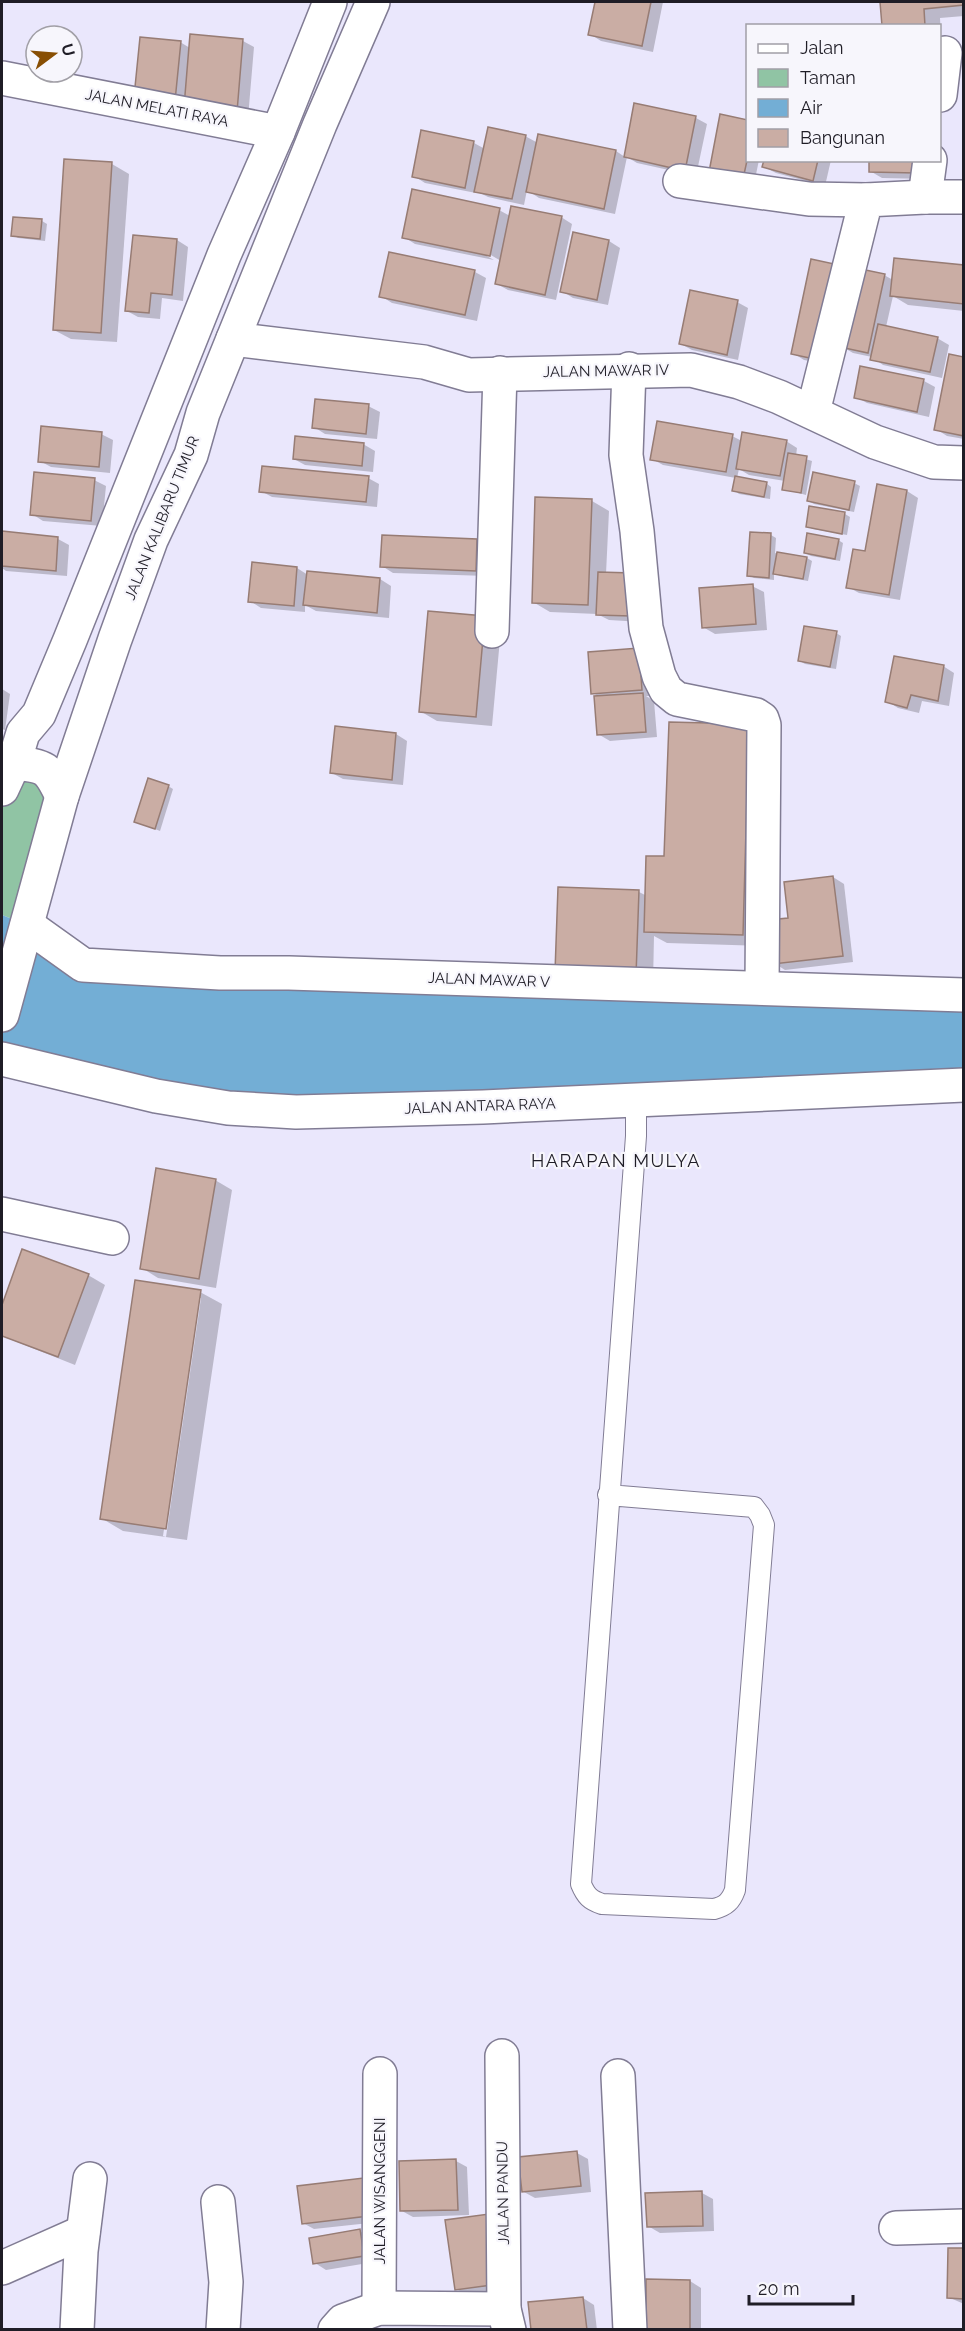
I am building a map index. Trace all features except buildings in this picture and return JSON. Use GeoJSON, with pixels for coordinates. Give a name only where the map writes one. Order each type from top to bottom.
{"type":"FeatureCollection","features":[{"type":"Feature","properties":{"kind":"street"},"geometry":{"type":"LineString","coordinates":[[8,776],[23,733],[39,714],[70,640],[224,255],[278,132],[330,2]]}},
{"type":"Feature","properties":{"kind":"street","name":"JALAN KALIBARU TIMUR"},"geometry":{"type":"LineString","coordinates":[[2,1015],[63,796],[143,562],[191,455],[203,413],[320,124],[374,2]]}},
{"type":"Feature","properties":{"kind":"street"},"geometry":{"type":"LineString","coordinates":[[941,81],[945,53]]}},
{"type":"Feature","properties":{"kind":"street","name":"JALAN MELATI RAYA"},"geometry":{"type":"LineString","coordinates":[[2,78],[278,132]]}},
{"type":"Feature","properties":{"kind":"street"},"geometry":{"type":"LineString","coordinates":[[925,197],[930,162]]}},
{"type":"Feature","properties":{"kind":"street"},"geometry":{"type":"LineString","coordinates":[[680,181],[809,199],[866,201],[963,197]]}},
{"type":"Feature","properties":{"kind":"street"},"geometry":{"type":"LineString","coordinates":[[813,412],[866,201]]}},
{"type":"Feature","properties":{"kind":"street","name":"JALAN MAWAR IV"},"geometry":{"type":"LineString","coordinates":[[233,339],[424,362],[470,375],[691,369],[739,382],[813,412],[875,442],[924,459],[934,462],[963,463]]}},
{"type":"Feature","properties":{"kind":"street"},"geometry":{"type":"LineString","coordinates":[[629,369],[626,454],[637,531],[646,628],[659,676],[666,690],[678,699],[756,715],[762,718],[765,725],[762,988]]}},
{"type":"Feature","properties":{"kind":"street"},"geometry":{"type":"LineString","coordinates":[[492,631],[500,373]]}},
{"type":"Feature","properties":{"kind":"street"},"geometry":{"type":"LineString","coordinates":[[70,640],[73,652],[79,660],[96,672],[105,671]]}},
{"type":"Feature","properties":{"kind":"street"},"geometry":{"type":"LineString","coordinates":[[8,776],[38,765],[51,773],[63,796]]}},
{"type":"Feature","properties":{"kind":"street","name":"JALAN MAWAR V"},"geometry":{"type":"LineString","coordinates":[[27,925],[83,965],[220,973],[289,973],[963,995]]}},
{"type":"Feature","properties":{"kind":"street","name":"JALAN ANTARA RAYA"},"geometry":{"type":"LineString","coordinates":[[2,1059],[156,1096],[251,1109],[296,1112],[963,1086]]}},
{"type":"Feature","properties":{"kind":"street"},"geometry":{"type":"LineString","coordinates":[[2,1214],[111,1238]]}},
{"type":"Feature","properties":{"kind":"street","name":"JALAN PANDU"},"geometry":{"type":"LineString","coordinates":[[502,2056],[507,2319]]}},
{"type":"Feature","properties":{"kind":"street","name":"JALAN WISANGGENI"},"geometry":{"type":"LineString","coordinates":[[379,2308],[380,2074]]}},
{"type":"Feature","properties":{"kind":"street"},"geometry":{"type":"LineString","coordinates":[[618,2076],[630,2330]]}},
{"type":"Feature","properties":{"kind":"street"},"geometry":{"type":"LineString","coordinates":[[77,2330],[83,2232],[90,2179]]}},
{"type":"Feature","properties":{"kind":"street"},"geometry":{"type":"LineString","coordinates":[[218,2202],[226,2282],[223,2330]]}},
{"type":"Feature","properties":{"kind":"street"},"geometry":{"type":"LineString","coordinates":[[896,2229],[963,2226]]}},
{"type":"Feature","properties":{"kind":"street"},"geometry":{"type":"LineString","coordinates":[[2,2268],[83,2232]]}},
{"type":"Feature","properties":{"kind":"street"},"geometry":{"type":"LineString","coordinates":[[335,2330],[343,2321],[379,2308],[507,2319]]}},
{"type":"Feature","properties":{"kind":"lane"},"geometry":{"type":"LineString","coordinates":[[608,1495],[754,1507],[764,1525],[735,1890],[731,1900],[722,1907],[714,1909],[602,1904],[585,1895],[581,1884],[608,1495],[636,1136],[636,1100]]}},
{"type":"Feature","properties":{"kind":"green space"},"geometry":{"type":"Polygon","coordinates":[[[14,763],[51,773],[27,925],[2,915],[2,789],[14,763]]]}},
{"type":"Feature","properties":{"kind":"water"},"geometry":{"type":"Polygon","coordinates":[[[2,915],[27,925],[83,965],[963,995],[963,1085],[296,1112],[2,1059],[2,915]]]}},
{"type":"Feature","properties":{"kind":"district","name":"HARAPAN MULYA"},"geometry":{"type":"Point","coordinates":[616,1161]}}]}
